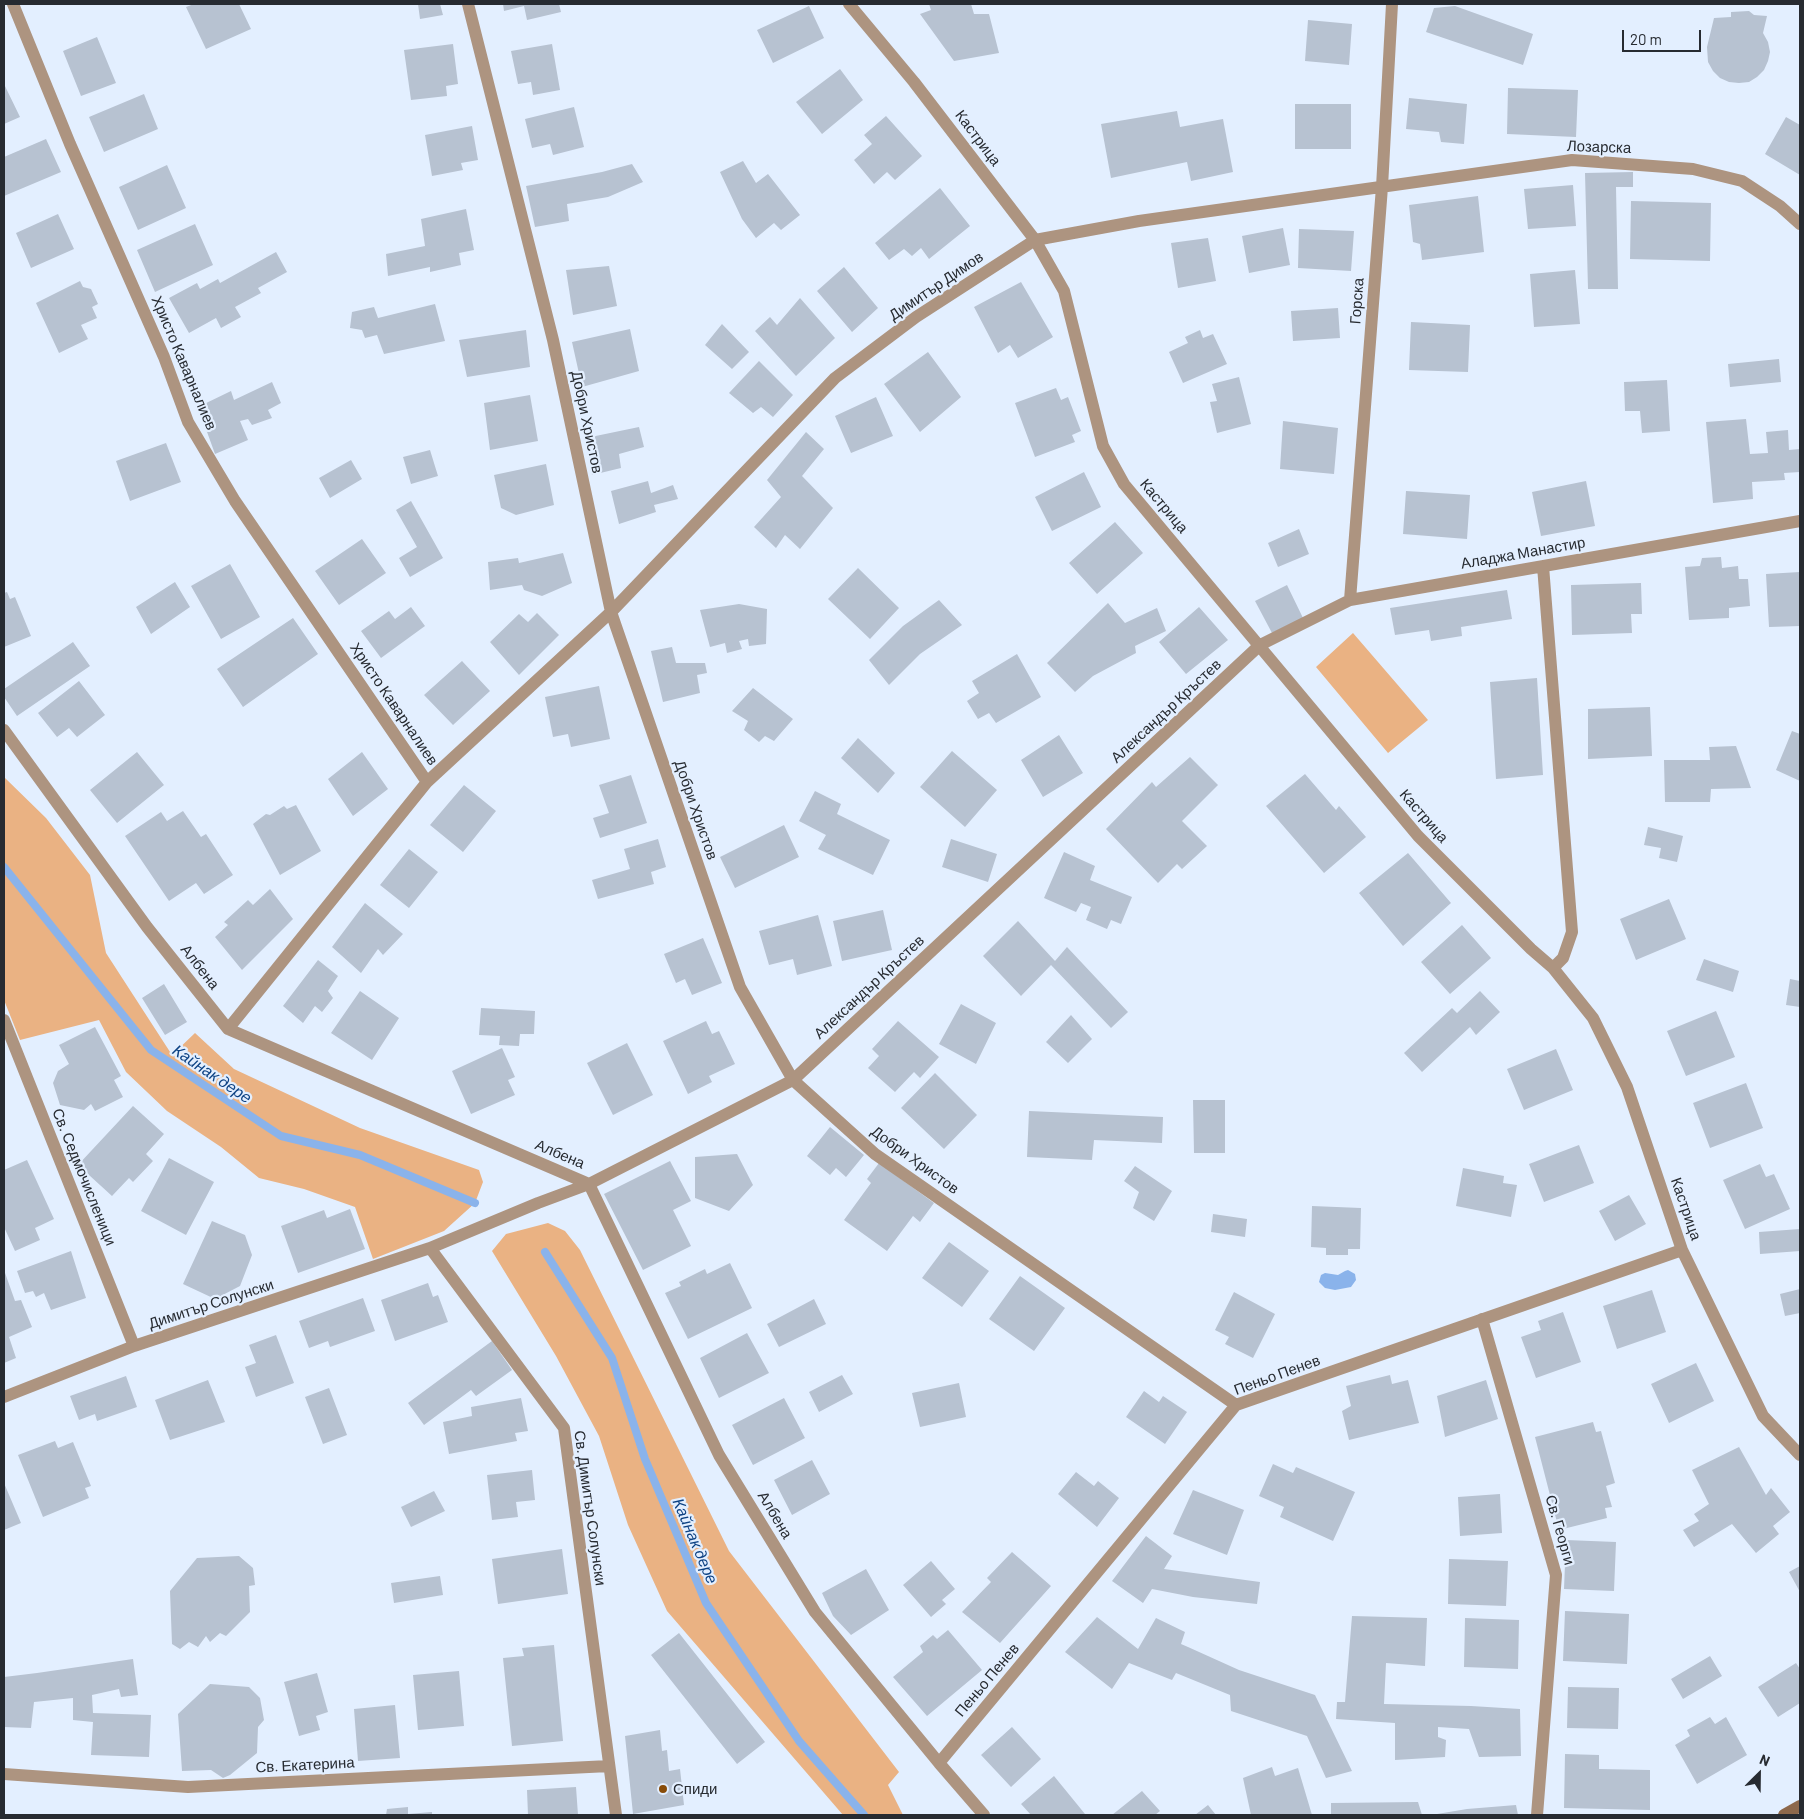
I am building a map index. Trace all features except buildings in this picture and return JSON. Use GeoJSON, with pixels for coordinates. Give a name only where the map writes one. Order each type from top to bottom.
{"type":"FeatureCollection","features":[{"type":"Feature","properties":{"kind":"street","name":"Христо Каварналиев"},"geometry":{"type":"LineString","coordinates":[[13,4],[70,144],[164,357],[188,422],[235,501],[427,782]]}},
{"type":"Feature","properties":{"kind":"street","name":"Добри Христов"},"geometry":{"type":"LineString","coordinates":[[468,4],[553,340],[611,612],[740,987],[793,1080],[875,1154],[1236,1405]]}},
{"type":"Feature","properties":{"kind":"street","name":"Кастрица"},"geometry":{"type":"LineString","coordinates":[[849,4],[914,82],[1035,240],[1064,291],[1103,446],[1124,484],[1418,836],[1531,949],[1553,968],[1593,1018],[1627,1087],[1682,1250],[1763,1416],[1800,1455]]}},
{"type":"Feature","properties":{"kind":"street","name":"Горска"},"geometry":{"type":"LineString","coordinates":[[1350,600],[1382,187],[1392,4]]}},
{"type":"Feature","properties":{"kind":"street","name":"Лозарска"},"geometry":{"type":"LineString","coordinates":[[1382,187],[1572,160],[1693,169],[1742,181],[1780,206],[1800,224]]}},
{"type":"Feature","properties":{"kind":"street","name":"Димитър Димов"},"geometry":{"type":"LineString","coordinates":[[228,1029],[427,782],[611,612],[835,378],[916,317],[1035,240],[1139,221],[1382,187]]}},
{"type":"Feature","properties":{"kind":"street","name":"Аладжа Манастир"},"geometry":{"type":"LineString","coordinates":[[1260,645],[1350,600],[1800,521]]}},
{"type":"Feature","properties":{"kind":"street"},"geometry":{"type":"LineString","coordinates":[[1543,566],[1572,932],[1563,958],[1553,968]]}},
{"type":"Feature","properties":{"kind":"street","name":"Александър Кръстев"},"geometry":{"type":"LineString","coordinates":[[430,1248],[589,1184],[793,1080],[1260,645]]}},
{"type":"Feature","properties":{"kind":"street","name":"Албена"},"geometry":{"type":"LineString","coordinates":[[4,730],[147,927],[228,1029],[589,1184],[724,1463],[815,1612],[984,1815]]}},
{"type":"Feature","properties":{"kind":"street","name":"Св. Седмочисленици"},"geometry":{"type":"LineString","coordinates":[[4,1020],[134,1346]]}},
{"type":"Feature","properties":{"kind":"street","name":"Димитър Солунски"},"geometry":{"type":"LineString","coordinates":[[4,1397],[134,1346],[430,1248]]}},
{"type":"Feature","properties":{"kind":"street","name":"Св. Димитър Солунски"},"geometry":{"type":"LineString","coordinates":[[430,1248],[564,1428],[616,1815]]}},
{"type":"Feature","properties":{"kind":"street","name":"Пеньо Пенев"},"geometry":{"type":"LineString","coordinates":[[939,1763],[1236,1405],[1682,1250]]}},
{"type":"Feature","properties":{"kind":"street","name":"Св. Георги"},"geometry":{"type":"LineString","coordinates":[[1482,1320],[1556,1575],[1537,1815]]}},
{"type":"Feature","properties":{"kind":"street","name":"Св. Екатерина"},"geometry":{"type":"LineString","coordinates":[[4,1774],[188,1788],[609,1766]]}},
{"type":"Feature","properties":{"kind":"street"},"geometry":{"type":"LineString","coordinates":[[1784,1815],[1800,1806]]}},
{"type":"Feature","properties":{"kind":"shaded area"},"geometry":{"type":"Polygon","coordinates":[[[1353,633],[1428,720],[1388,753],[1316,667],[1353,633]]]}},
{"type":"Feature","properties":{"kind":"shaded area"},"geometry":{"type":"Polygon","coordinates":[[[4,777],[46,818],[90,875],[106,953],[172,1055],[195,1033],[234,1069],[360,1128],[479,1170],[483,1182],[475,1203],[444,1231],[373,1259],[355,1207],[304,1189],[259,1178],[221,1147],[167,1111],[126,1072],[99,1020],[20,1040],[4,1000],[4,777]]]}},
{"type":"Feature","properties":{"kind":"shaded area"},"geometry":{"type":"Polygon","coordinates":[[[548,1223],[565,1231],[580,1250],[729,1551],[899,1772],[888,1785],[903,1815],[843,1815],[667,1611],[628,1525],[599,1436],[556,1356],[492,1251],[506,1234],[548,1223]]]}},
{"type":"Feature","properties":{"kind":"water"},"geometry":{"type":"Polygon","coordinates":[[[1348,1270],[1355,1274],[1356,1280],[1351,1287],[1335,1290],[1325,1288],[1319,1282],[1321,1275],[1325,1273],[1338,1275],[1348,1270]]]}},
{"type":"Feature","properties":{"kind":"waterway","name":"Кайнак дере"},"geometry":{"type":"LineString","coordinates":[[4,867],[151,1050],[281,1136],[360,1155],[475,1203]]}},
{"type":"Feature","properties":{"kind":"waterway","name":"Кайнак дере"},"geometry":{"type":"LineString","coordinates":[[545,1252],[612,1358],[645,1459],[706,1603],[799,1741],[864,1815]]}},
{"type":"Feature","properties":{"kind":"place","name":"Спиди"},"geometry":{"type":"Point","coordinates":[663,1789]}}]}
